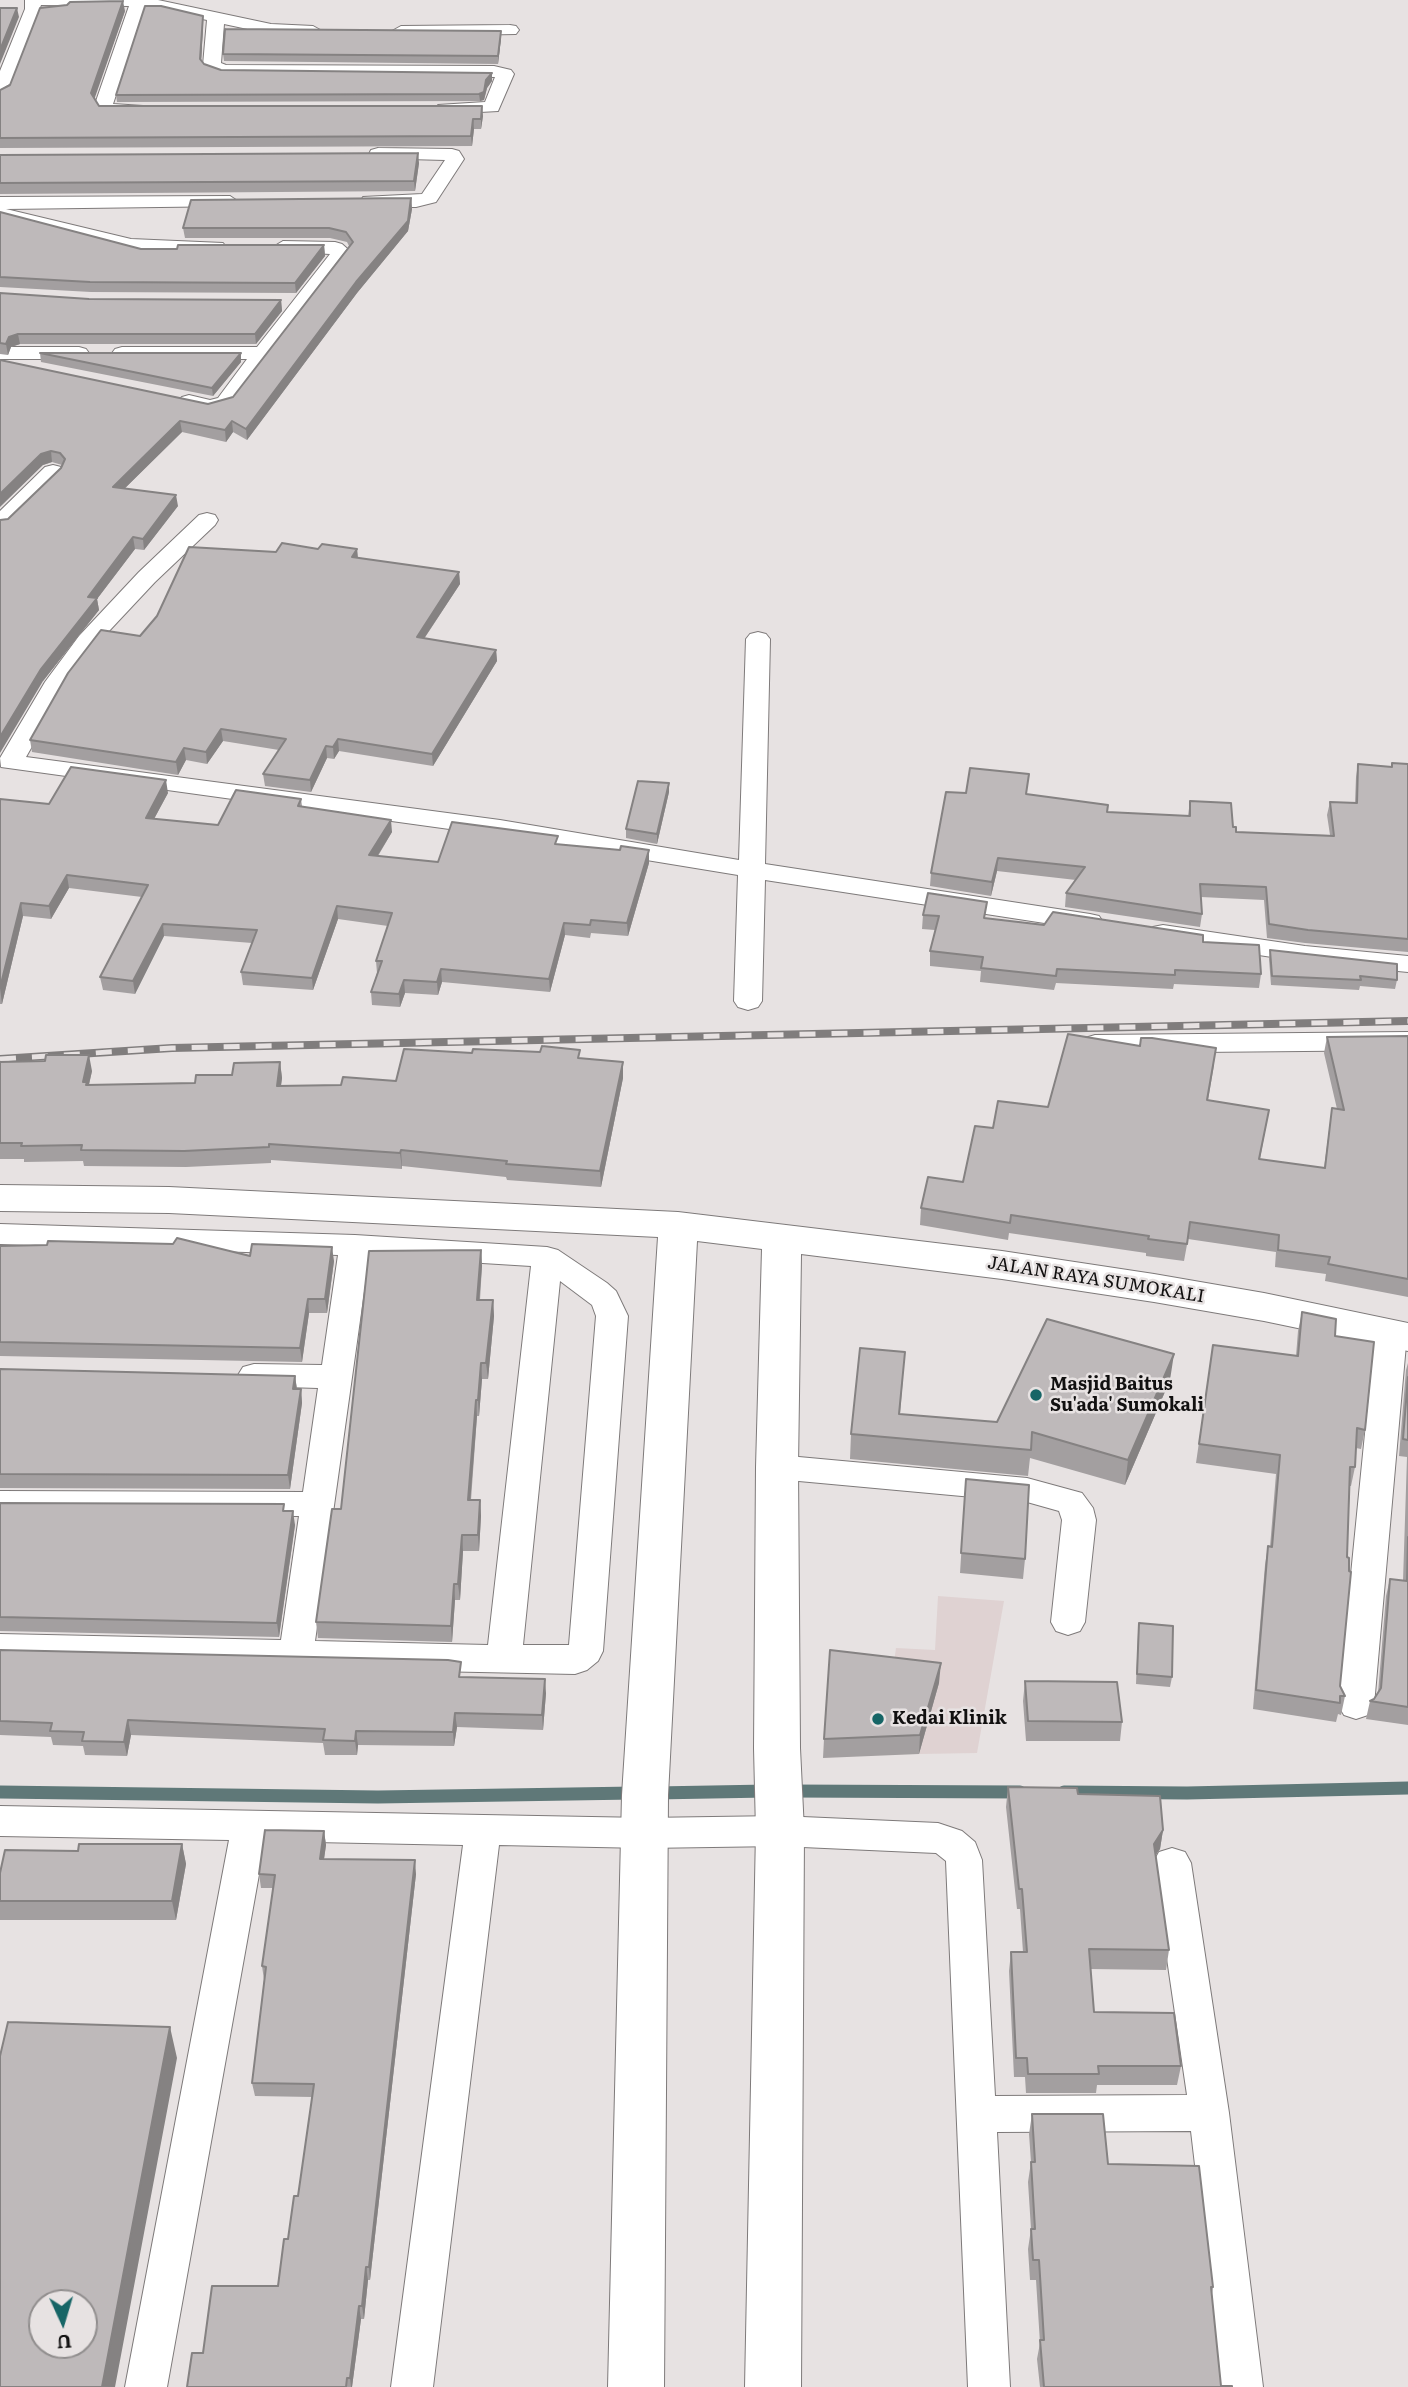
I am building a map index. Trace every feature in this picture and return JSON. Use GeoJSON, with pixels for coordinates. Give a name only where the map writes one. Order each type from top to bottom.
{"type":"FeatureCollection","features":[{"type":"Feature","properties":{"kind":"main road","name":"JALAN RAYA SUMOKALI"},"geometry":{"type":"LineString","coordinates":[[0,1198],[169,1200],[678,1225],[782,1236],[1154,1288],[1400,1335]]}},
{"type":"Feature","properties":{"kind":"main road"},"geometry":{"type":"LineString","coordinates":[[636,2387],[645,1814],[678,1225]]}},
{"type":"Feature","properties":{"kind":"main road"},"geometry":{"type":"LineString","coordinates":[[773,2387],[779,1792],[777,1467],[782,1236]]}},
{"type":"Feature","properties":{"kind":"street"},"geometry":{"type":"LineString","coordinates":[[0,94],[35,3]]}},
{"type":"Feature","properties":{"kind":"street"},"geometry":{"type":"LineString","coordinates":[[11,9],[35,3],[138,4],[161,6],[271,29],[332,31]]}},
{"type":"Feature","properties":{"kind":"street"},"geometry":{"type":"LineString","coordinates":[[138,4],[104,104],[107,109],[121,111],[163,111]]}},
{"type":"Feature","properties":{"kind":"street"},"geometry":{"type":"LineString","coordinates":[[216,17],[212,65],[217,69],[494,71],[505,74],[494,105],[489,108],[426,109]]}},
{"type":"Feature","properties":{"kind":"street"},"geometry":{"type":"LineString","coordinates":[[387,31],[510,30]]}},
{"type":"Feature","properties":{"kind":"street"},"geometry":{"type":"LineString","coordinates":[[349,201],[416,201],[429,198],[455,159],[452,155],[443,154],[360,154]]}},
{"type":"Feature","properties":{"kind":"street"},"geometry":{"type":"LineString","coordinates":[[163,247],[176,202]]}},
{"type":"Feature","properties":{"kind":"street"},"geometry":{"type":"LineString","coordinates":[[0,203],[243,202]]}},
{"type":"Feature","properties":{"kind":"street"},"geometry":{"type":"LineString","coordinates":[[0,213],[131,245],[233,247]]}},
{"type":"Feature","properties":{"kind":"street"},"geometry":{"type":"LineString","coordinates":[[171,397],[210,405],[222,403],[340,250],[330,247],[261,247]]}},
{"type":"Feature","properties":{"kind":"street"},"geometry":{"type":"LineString","coordinates":[[274,302],[300,302]]}},
{"type":"Feature","properties":{"kind":"street"},"geometry":{"type":"LineString","coordinates":[[0,353],[261,353]]}},
{"type":"Feature","properties":{"kind":"street"},"geometry":{"type":"LineString","coordinates":[[0,362],[52,373]]}},
{"type":"Feature","properties":{"kind":"street"},"geometry":{"type":"LineString","coordinates":[[0,523],[53,472]]}},
{"type":"Feature","properties":{"kind":"street"},"geometry":{"type":"LineString","coordinates":[[207,520],[147,577],[87,641],[57,682],[3,767],[500,828],[1112,925]]}},
{"type":"Feature","properties":{"kind":"street"},"geometry":{"type":"LineString","coordinates":[[748,1001],[758,639]]}},
{"type":"Feature","properties":{"kind":"street"},"geometry":{"type":"LineString","coordinates":[[1139,929],[1305,954],[1408,964]]}},
{"type":"Feature","properties":{"kind":"street"},"geometry":{"type":"LineString","coordinates":[[1096,1044],[1408,1041]]}},
{"type":"Feature","properties":{"kind":"street"},"geometry":{"type":"LineString","coordinates":[[504,1255],[509,1217]]}},
{"type":"Feature","properties":{"kind":"street"},"geometry":{"type":"LineString","coordinates":[[0,1234],[355,1245],[547,1257],[605,1299],[612,1315],[586,1651],[575,1660],[0,1648]]}},
{"type":"Feature","properties":{"kind":"street"},"geometry":{"type":"LineString","coordinates":[[296,1653],[355,1245]]}},
{"type":"Feature","properties":{"kind":"street"},"geometry":{"type":"LineString","coordinates":[[504,1659],[547,1257]]}},
{"type":"Feature","properties":{"kind":"street"},"geometry":{"type":"LineString","coordinates":[[1356,1705],[1400,1335]]}},
{"type":"Feature","properties":{"kind":"street"},"geometry":{"type":"LineString","coordinates":[[222,1374],[334,1377]]}},
{"type":"Feature","properties":{"kind":"street"},"geometry":{"type":"LineString","coordinates":[[777,1467],[1027,1490],[1070,1502],[1076,1508],[1079,1520],[1068,1622]]}},
{"type":"Feature","properties":{"kind":"street"},"geometry":{"type":"LineString","coordinates":[[0,1503],[318,1504]]}},
{"type":"Feature","properties":{"kind":"street"},"geometry":{"type":"LineString","coordinates":[[0,1821],[483,1829],[645,1814],[779,1792],[949,1842],[962,1853],[989,2387]]}},
{"type":"Feature","properties":{"kind":"street"},"geometry":{"type":"LineString","coordinates":[[146,2387],[250,1825]]}},
{"type":"Feature","properties":{"kind":"street"},"geometry":{"type":"LineString","coordinates":[[412,2387],[483,1829]]}},
{"type":"Feature","properties":{"kind":"street"},"geometry":{"type":"LineString","coordinates":[[1172,1863],[1209,2113],[1242,2387]]}},
{"type":"Feature","properties":{"kind":"street"},"geometry":{"type":"LineString","coordinates":[[974,2114],[1209,2113]]}},
{"type":"Feature","properties":{"kind":"shaded area"},"geometry":{"type":"Polygon","coordinates":[[[938,1596],[1004,1601],[977,1753],[919,1754],[939,1683],[892,1677],[896,1648],[935,1650],[938,1596]]]}},
{"type":"Feature","properties":{"kind":"building"},"geometry":{"type":"Polygon","coordinates":[[[123,1],[91,93],[99,106],[482,106],[481,119],[473,119],[471,136],[0,138],[0,90],[10,85],[40,8],[67,5],[70,2],[123,1]]]}},
{"type":"Feature","properties":{"kind":"building"},"geometry":{"type":"Polygon","coordinates":[[[145,6],[161,6],[203,16],[200,59],[204,64],[221,70],[492,73],[486,80],[484,92],[479,94],[116,95],[145,6]]]}},
{"type":"Feature","properties":{"kind":"building"},"geometry":{"type":"Polygon","coordinates":[[[0,8],[17,8],[0,50],[0,8]]]}},
{"type":"Feature","properties":{"kind":"building"},"geometry":{"type":"Polygon","coordinates":[[[225,29],[501,31],[498,56],[223,54],[225,29]]]}},
{"type":"Feature","properties":{"kind":"building"},"geometry":{"type":"Polygon","coordinates":[[[418,153],[414,181],[0,183],[0,155],[418,153]]]}},
{"type":"Feature","properties":{"kind":"building"},"geometry":{"type":"Polygon","coordinates":[[[411,198],[408,221],[356,282],[246,429],[232,421],[225,430],[180,421],[113,487],[176,495],[143,539],[133,537],[88,597],[97,598],[41,669],[0,737],[0,520],[8,519],[61,468],[65,459],[60,453],[51,451],[41,454],[0,494],[0,360],[208,404],[233,397],[353,242],[346,232],[329,228],[183,228],[191,200],[411,198]]]}},
{"type":"Feature","properties":{"kind":"building"},"geometry":{"type":"Polygon","coordinates":[[[0,212],[141,249],[177,249],[178,245],[324,245],[295,283],[90,282],[0,277],[0,212]]]}},
{"type":"Feature","properties":{"kind":"building"},"geometry":{"type":"Polygon","coordinates":[[[0,293],[89,299],[281,300],[255,334],[18,334],[9,337],[6,344],[0,343],[0,293]]]}},
{"type":"Feature","properties":{"kind":"building"},"geometry":{"type":"Polygon","coordinates":[[[40,353],[241,353],[212,388],[40,353]]]}},
{"type":"Feature","properties":{"kind":"building"},"geometry":{"type":"Polygon","coordinates":[[[282,543],[318,549],[322,544],[357,549],[352,557],[459,572],[417,637],[496,650],[432,754],[338,739],[333,747],[326,746],[310,780],[263,774],[286,739],[221,729],[206,752],[184,748],[176,762],[30,740],[68,673],[101,630],[140,636],[157,616],[189,547],[276,552],[282,543]]]}},
{"type":"Feature","properties":{"kind":"building"},"geometry":{"type":"Polygon","coordinates":[[[1392,763],[1408,764],[1408,939],[1269,924],[1266,887],[1200,884],[1202,914],[1066,893],[1085,867],[998,858],[992,882],[931,873],[946,792],[966,793],[970,768],[1029,774],[1026,794],[1108,805],[1107,812],[1190,816],[1190,801],[1231,803],[1233,827],[1236,827],[1236,832],[1334,836],[1330,802],[1357,803],[1358,764],[1392,767],[1392,763]]]}},
{"type":"Feature","properties":{"kind":"building"},"geometry":{"type":"Polygon","coordinates":[[[71,767],[166,780],[146,818],[218,825],[236,790],[301,799],[298,806],[391,820],[369,855],[438,862],[452,822],[558,836],[555,844],[620,850],[621,846],[649,850],[627,923],[591,920],[590,925],[564,923],[549,979],[441,969],[437,982],[404,980],[399,994],[371,992],[382,961],[376,961],[392,913],[337,906],[312,978],[241,972],[257,930],[163,924],[133,981],[100,977],[148,885],[67,875],[49,906],[21,903],[0,988],[0,799],[49,804],[71,767]]]}},
{"type":"Feature","properties":{"kind":"building"},"geometry":{"type":"Polygon","coordinates":[[[638,781],[669,783],[657,834],[626,829],[638,781]]]}},
{"type":"Feature","properties":{"kind":"building"},"geometry":{"type":"Polygon","coordinates":[[[928,893],[987,902],[984,918],[1044,925],[1053,912],[1203,935],[1203,942],[1259,945],[1261,974],[1175,970],[1175,975],[1057,969],[1056,976],[981,968],[983,957],[930,951],[939,916],[923,915],[928,893]]]}},
{"type":"Feature","properties":{"kind":"building"},"geometry":{"type":"Polygon","coordinates":[[[1270,950],[1397,964],[1397,980],[1360,976],[1361,980],[1272,976],[1270,950]]]}},
{"type":"Feature","properties":{"kind":"building"},"geometry":{"type":"Polygon","coordinates":[[[1068,1034],[1140,1046],[1141,1038],[1152,1038],[1216,1048],[1207,1100],[1269,1110],[1259,1159],[1325,1168],[1332,1108],[1344,1110],[1327,1037],[1408,1036],[1408,1279],[1328,1264],[1330,1257],[1278,1250],[1279,1235],[1190,1222],[1187,1244],[1011,1215],[1010,1223],[921,1208],[928,1177],[963,1182],[975,1126],[993,1128],[998,1101],[1048,1107],[1068,1034]]]}},
{"type":"Feature","properties":{"kind":"building"},"geometry":{"type":"Polygon","coordinates":[[[542,1046],[580,1050],[578,1058],[623,1062],[600,1171],[506,1164],[507,1161],[401,1150],[400,1153],[269,1144],[269,1147],[184,1151],[81,1150],[82,1145],[21,1146],[22,1143],[0,1143],[0,1062],[45,1061],[46,1055],[89,1055],[83,1082],[87,1082],[86,1085],[195,1083],[196,1075],[232,1075],[234,1063],[280,1062],[277,1086],[341,1085],[343,1077],[396,1081],[404,1049],[472,1053],[473,1049],[540,1052],[542,1046]]]}},
{"type":"Feature","properties":{"kind":"building"},"geometry":{"type":"Polygon","coordinates":[[[177,1238],[250,1256],[252,1244],[332,1247],[325,1299],[308,1299],[300,1348],[0,1342],[0,1246],[47,1245],[48,1241],[173,1244],[177,1238]]]}},
{"type":"Feature","properties":{"kind":"building"},"geometry":{"type":"Polygon","coordinates":[[[481,1250],[477,1300],[493,1300],[486,1363],[481,1363],[476,1400],[468,1500],[480,1500],[478,1535],[462,1535],[451,1626],[316,1622],[332,1509],[341,1509],[369,1251],[481,1250]]]}},
{"type":"Feature","properties":{"kind":"building"},"geometry":{"type":"Polygon","coordinates":[[[1302,1312],[1336,1319],[1335,1336],[1374,1342],[1365,1430],[1357,1428],[1355,1467],[1350,1467],[1347,1557],[1351,1572],[1340,1686],[1345,1696],[1340,1696],[1340,1703],[1256,1690],[1268,1546],[1272,1547],[1280,1455],[1199,1444],[1213,1345],[1298,1356],[1302,1312]]]}},
{"type":"Feature","properties":{"kind":"building"},"geometry":{"type":"Polygon","coordinates":[[[1047,1319],[1174,1354],[1128,1460],[1032,1432],[1031,1450],[851,1434],[860,1348],[905,1352],[899,1414],[997,1422],[1047,1319]]]}},
{"type":"Feature","properties":{"kind":"building"},"geometry":{"type":"Polygon","coordinates":[[[0,1369],[295,1376],[293,1389],[301,1389],[288,1475],[0,1474],[0,1369]]]}},
{"type":"Feature","properties":{"kind":"building"},"geometry":{"type":"Polygon","coordinates":[[[1408,1377],[1408,1440],[1403,1439],[1408,1377]]]}},
{"type":"Feature","properties":{"kind":"building"},"geometry":{"type":"Polygon","coordinates":[[[966,1479],[1029,1485],[1025,1559],[961,1553],[966,1479]]]}},
{"type":"Feature","properties":{"kind":"building"},"geometry":{"type":"Polygon","coordinates":[[[0,1503],[284,1504],[283,1511],[293,1511],[277,1623],[0,1617],[0,1503]]]}},
{"type":"Feature","properties":{"kind":"building"},"geometry":{"type":"Polygon","coordinates":[[[1408,1537],[1408,1707],[1370,1701],[1381,1688],[1390,1579],[1407,1581],[1408,1537]]]}},
{"type":"Feature","properties":{"kind":"building"},"geometry":{"type":"Polygon","coordinates":[[[1139,1623],[1173,1626],[1172,1677],[1137,1674],[1139,1623]]]}},
{"type":"Feature","properties":{"kind":"building"},"geometry":{"type":"Polygon","coordinates":[[[0,1650],[448,1660],[461,1662],[459,1677],[545,1679],[542,1715],[455,1713],[453,1732],[356,1731],[355,1741],[323,1740],[325,1729],[128,1720],[124,1742],[82,1741],[84,1732],[50,1731],[52,1723],[0,1721],[0,1650]]]}},
{"type":"Feature","properties":{"kind":"building","name":"Kedai Klinik"},"geometry":{"type":"Polygon","coordinates":[[[830,1650],[941,1663],[920,1735],[824,1739],[830,1650]]]}},
{"type":"Feature","properties":{"kind":"building"},"geometry":{"type":"Polygon","coordinates":[[[1025,1681],[1117,1682],[1122,1722],[1028,1721],[1025,1681]]]}},
{"type":"Feature","properties":{"kind":"building"},"geometry":{"type":"Polygon","coordinates":[[[1008,1787],[1077,1788],[1078,1794],[1160,1796],[1163,1830],[1154,1844],[1169,1950],[1089,1949],[1094,2012],[1174,2013],[1181,2066],[1098,2066],[1099,2074],[1028,2074],[1027,2058],[1016,2058],[1011,1952],[1027,1952],[1022,1889],[1019,1889],[1008,1787]]]}},
{"type":"Feature","properties":{"kind":"building"},"geometry":{"type":"Polygon","coordinates":[[[265,1830],[324,1831],[320,1859],[415,1860],[369,2267],[366,2267],[350,2378],[347,2378],[346,2387],[187,2387],[192,2353],[203,2353],[212,2286],[278,2286],[284,2239],[288,2239],[294,2196],[298,2196],[314,2084],[252,2083],[266,1967],[262,1966],[275,1875],[259,1874],[265,1830]]]}},
{"type":"Feature","properties":{"kind":"building"},"geometry":{"type":"Polygon","coordinates":[[[79,1844],[182,1844],[172,1901],[0,1901],[0,1873],[5,1850],[78,1851],[79,1844]]]}},
{"type":"Feature","properties":{"kind":"building"},"geometry":{"type":"Polygon","coordinates":[[[8,2022],[170,2027],[102,2387],[0,2387],[0,2056],[8,2022]]]}},
{"type":"Feature","properties":{"kind":"building"},"geometry":{"type":"Polygon","coordinates":[[[1032,2114],[1103,2114],[1108,2164],[1199,2166],[1221,2386],[1232,2387],[1044,2387],[1040,2340],[1044,2340],[1039,2260],[1033,2260],[1031,2229],[1035,2229],[1031,2162],[1035,2162],[1032,2114]]]}},
{"type":"Feature","properties":{"kind":"waterway"},"geometry":{"type":"LineString","coordinates":[[1064,1792],[1187,1793],[1408,1788]]}},
{"type":"Feature","properties":{"kind":"waterway"},"geometry":{"type":"LineString","coordinates":[[655,1793],[768,1791]]}},
{"type":"Feature","properties":{"kind":"waterway"},"geometry":{"type":"LineString","coordinates":[[788,1791],[1020,1792]]}},
{"type":"Feature","properties":{"kind":"waterway"},"geometry":{"type":"LineString","coordinates":[[0,1792],[378,1797],[635,1793]]}},
{"type":"Feature","properties":{"kind":"railway"},"geometry":{"type":"LineString","coordinates":[[0,1059],[172,1048],[1408,1021]]}},
{"type":"Feature","properties":{"kind":"place","name":"Masjid Baitus Su'ada' Sumokali"},"geometry":{"type":"Point","coordinates":[1036,1395]}},
{"type":"Feature","properties":{"kind":"place","name":"Kedai Klinik"},"geometry":{"type":"Point","coordinates":[878,1719]}}]}
